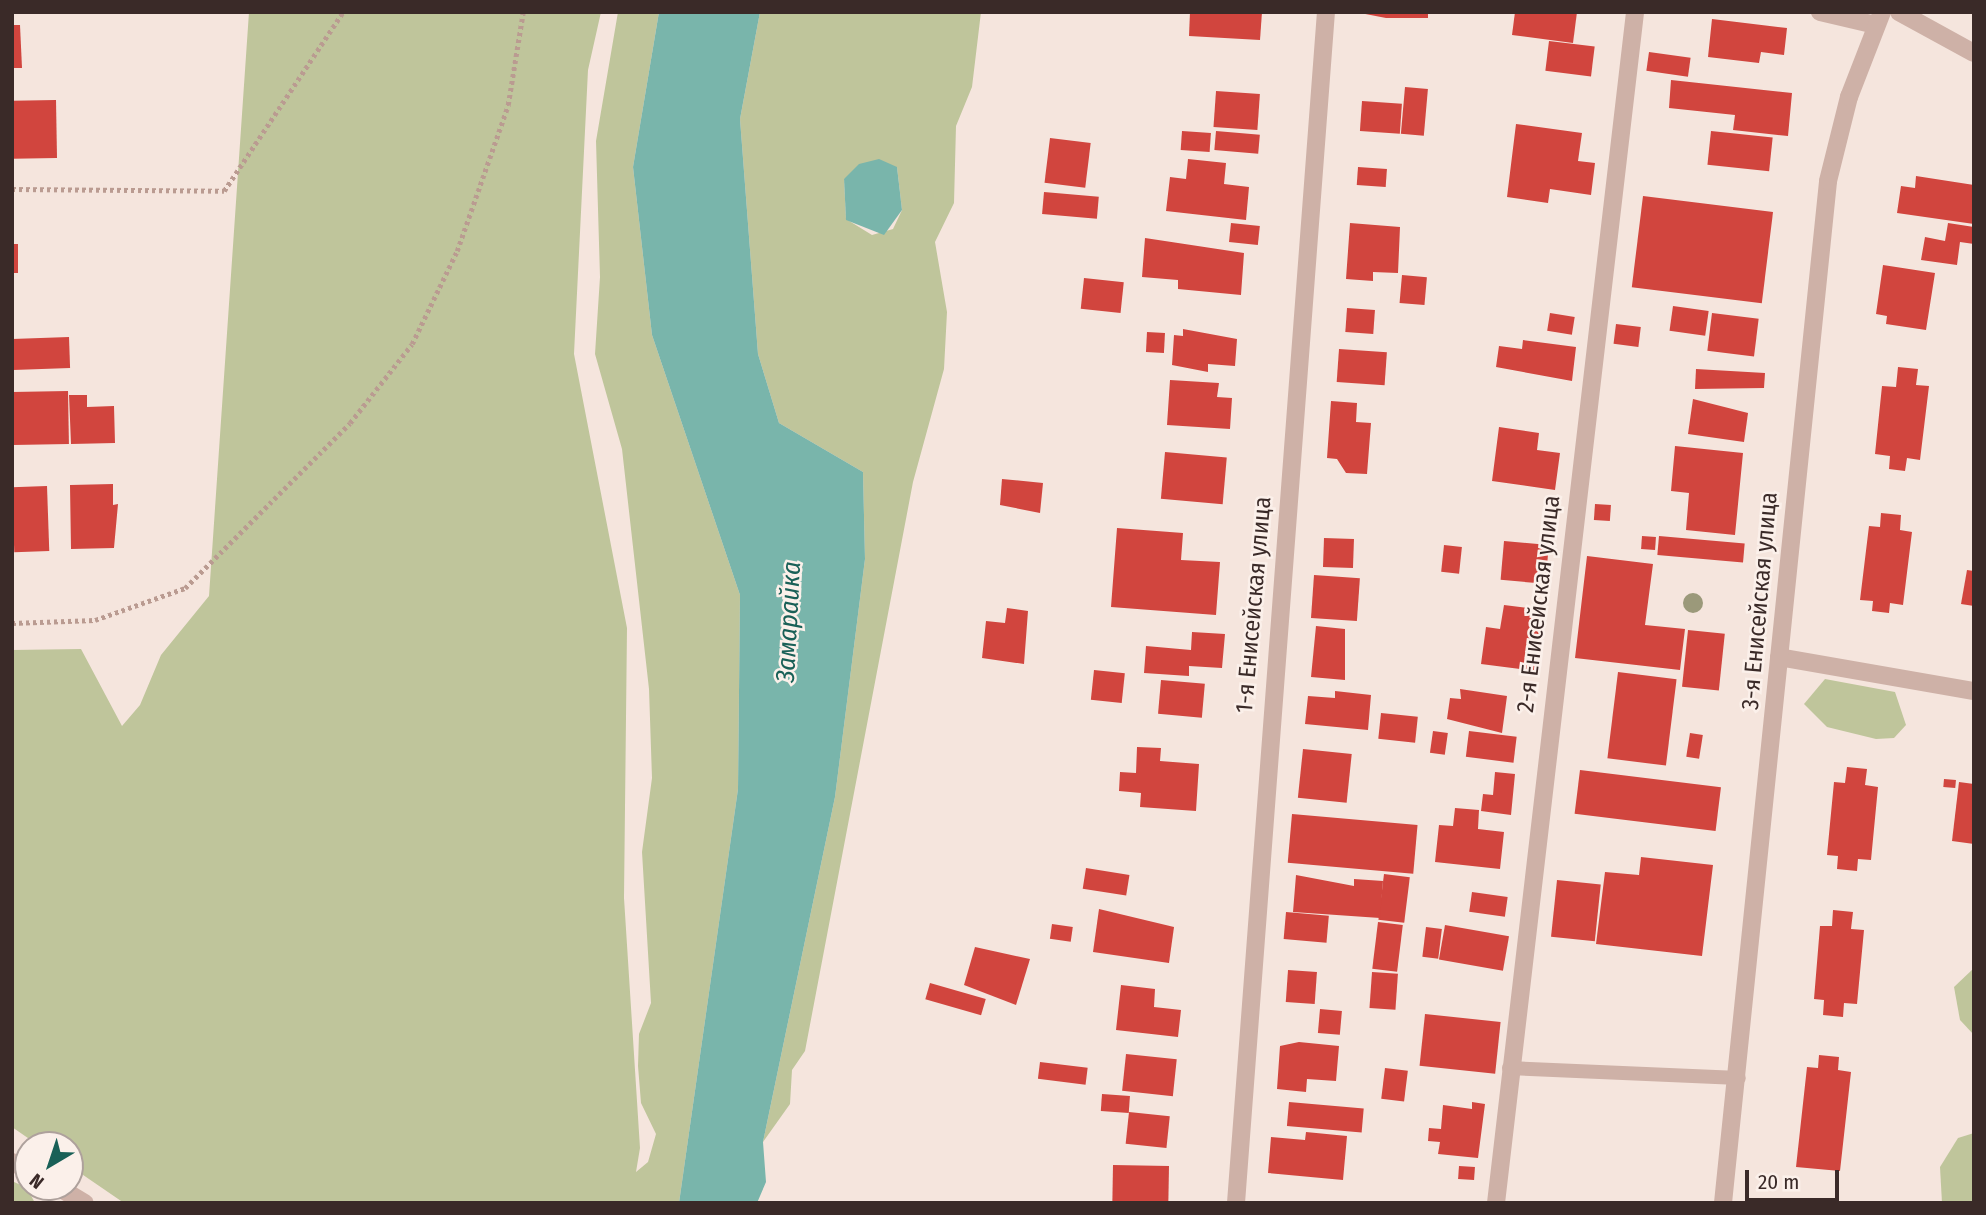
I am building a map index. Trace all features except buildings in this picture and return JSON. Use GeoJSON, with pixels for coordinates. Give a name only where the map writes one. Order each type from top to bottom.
{"type":"FeatureCollection","features":[{"type":"Feature","properties":{"kind":"street","name":"1-я Енисейская улица"},"geometry":{"type":"LineString","coordinates":[[1237,1203],[1326,12]]}},
{"type":"Feature","properties":{"kind":"street","name":"2-я Енисейская улица"},"geometry":{"type":"LineString","coordinates":[[1496,1203],[1509,1068],[1635,12]]}},
{"type":"Feature","properties":{"kind":"street"},"geometry":{"type":"LineString","coordinates":[[1820,12],[1879,18]]}},
{"type":"Feature","properties":{"kind":"street"},"geometry":{"type":"LineString","coordinates":[[1899,12],[1974,53]]}},
{"type":"Feature","properties":{"kind":"street","name":"3-я Енисейская улица"},"geometry":{"type":"LineString","coordinates":[[1723,1203],[1739,1078],[1828,181],[1879,18]]}},
{"type":"Feature","properties":{"kind":"street"},"geometry":{"type":"LineString","coordinates":[[1779,657],[1974,691]]}},
{"type":"Feature","properties":{"kind":"lane"},"geometry":{"type":"LineString","coordinates":[[1509,1068],[1739,1078]]}},
{"type":"Feature","properties":{"kind":"path"},"geometry":{"type":"LineString","coordinates":[[12,189],[224,191],[343,12]]}},
{"type":"Feature","properties":{"kind":"path"},"geometry":{"type":"LineString","coordinates":[[12,623],[94,620],[185,588],[350,423],[412,344],[457,251],[508,105],[523,12]]}},
{"type":"Feature","properties":{"kind":"green space"},"geometry":{"type":"Polygon","coordinates":[[[249,12],[601,12],[588,70],[574,354],[627,628],[624,898],[640,1148],[636,1172],[648,1162],[656,1134],[641,1103],[638,1066],[639,1034],[651,1003],[642,852],[652,778],[649,689],[622,449],[595,354],[600,277],[596,141],[618,12],[659,12],[633,167],[652,335],[740,595],[738,789],[679,1203],[124,1203],[84,1176],[84,1131],[18,1131],[12,1127],[12,650],[81,649],[122,726],[140,705],[161,655],[209,596],[249,12]]]}},
{"type":"Feature","properties":{"kind":"green space"},"geometry":{"type":"Polygon","coordinates":[[[760,12],[981,12],[972,87],[956,126],[954,203],[935,242],[947,312],[944,369],[913,482],[805,1051],[792,1070],[790,1104],[763,1142],[835,797],[865,559],[863,472],[779,423],[758,354],[740,119],[760,12]],[[897,167],[844,179],[846,219],[872,235],[893,229],[902,210],[897,167]]]}},
{"type":"Feature","properties":{"kind":"green space"},"geometry":{"type":"Polygon","coordinates":[[[1825,679],[1895,692],[1906,725],[1894,738],[1876,739],[1827,727],[1804,704],[1825,679]]]}},
{"type":"Feature","properties":{"kind":"green space"},"geometry":{"type":"Polygon","coordinates":[[[1974,968],[1974,1035],[1960,1020],[1954,987],[1974,968]]]}},
{"type":"Feature","properties":{"kind":"green space"},"geometry":{"type":"Polygon","coordinates":[[[1974,1133],[1974,1203],[1942,1203],[1940,1167],[1958,1138],[1974,1133]]]}},
{"type":"Feature","properties":{"kind":"green space"},"geometry":{"type":"Polygon","coordinates":[[[12,1181],[14,1201],[35,1203],[12,1203],[12,1181]]]}},
{"type":"Feature","properties":{"kind":"water","name":"Замарайка"},"geometry":{"type":"Polygon","coordinates":[[[659,12],[760,12],[740,119],[758,354],[779,423],[863,472],[865,559],[835,797],[763,1142],[766,1182],[757,1203],[679,1203],[738,789],[740,595],[652,335],[633,167],[659,12]]]}},
{"type":"Feature","properties":{"kind":"water"},"geometry":{"type":"Polygon","coordinates":[[[879,159],[897,167],[902,210],[884,235],[846,220],[844,179],[859,164],[879,159]]]}}]}
